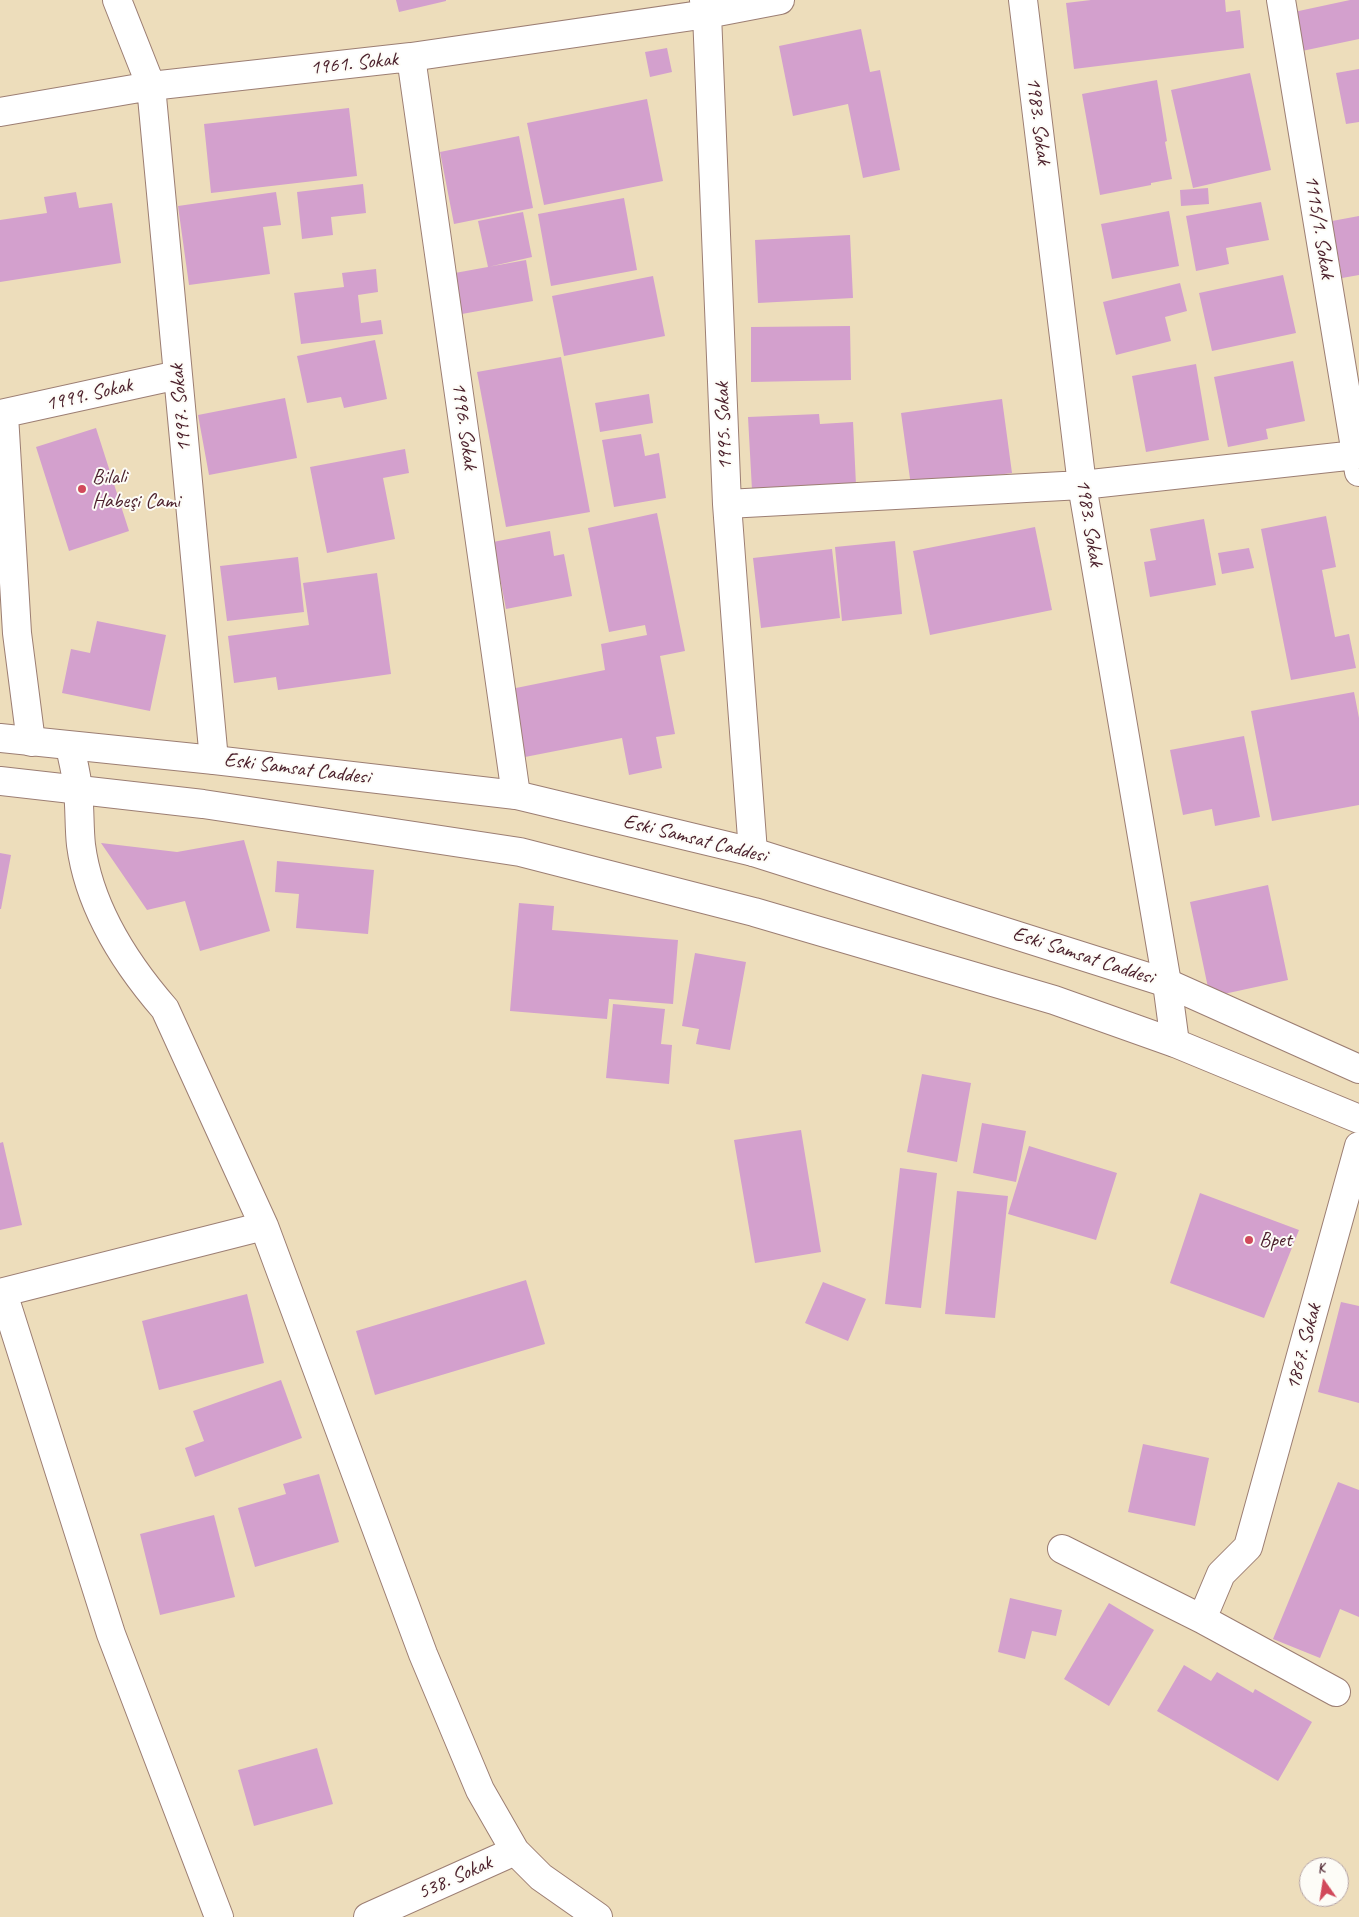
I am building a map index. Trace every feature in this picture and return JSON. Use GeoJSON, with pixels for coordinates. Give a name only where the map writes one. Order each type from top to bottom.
{"type":"FeatureCollection","features":[{"type":"Feature","properties":{"kind":"street","name":"1997. Sokak"},"geometry":{"type":"LineString","coordinates":[[117,0],[151,86],[214,760]]}},
{"type":"Feature","properties":{"kind":"street","name":"1961. Sokak"},"geometry":{"type":"LineString","coordinates":[[0,112],[151,86],[411,57],[705,7],[780,0]]}},
{"type":"Feature","properties":{"kind":"street","name":"1983. Sokak"},"geometry":{"type":"LineString","coordinates":[[1023,0],[1082,485],[1167,983],[1175,1042]]}},
{"type":"Feature","properties":{"kind":"street","name":"1115/1. Sokak"},"geometry":{"type":"LineString","coordinates":[[1281,0],[1358,464]]}},
{"type":"Feature","properties":{"kind":"street","name":"1995. Sokak"},"geometry":{"type":"LineString","coordinates":[[705,7],[727,504],[753,852]]}},
{"type":"Feature","properties":{"kind":"street","name":"1996. Sokak"},"geometry":{"type":"LineString","coordinates":[[411,57],[516,795]]}},
{"type":"Feature","properties":{"kind":"street","name":"1999. Sokak"},"geometry":{"type":"LineString","coordinates":[[2,414],[178,375]]}},
{"type":"Feature","properties":{"kind":"street"},"geometry":{"type":"LineString","coordinates":[[2,414],[17,633],[31,742]]}},
{"type":"Feature","properties":{"kind":"street"},"geometry":{"type":"LineString","coordinates":[[727,504],[1082,485],[1358,464]]}},
{"type":"Feature","properties":{"kind":"street","name":"Eski Samsat Caddesi"},"geometry":{"type":"LineString","coordinates":[[0,738],[214,760],[516,795],[753,852],[1167,983],[1359,1070]]}},
{"type":"Feature","properties":{"kind":"street"},"geometry":{"type":"LineString","coordinates":[[70,746],[78,790],[81,845],[98,904],[126,960],[165,1009],[264,1226],[423,1654],[480,1790],[515,1851],[540,1876],[598,1917]]}},
{"type":"Feature","properties":{"kind":"street"},"geometry":{"type":"LineString","coordinates":[[0,781],[203,804],[520,852],[754,912],[1054,1000],[1175,1042],[1359,1120]]}},
{"type":"Feature","properties":{"kind":"street","name":"1867. Sokak"},"geometry":{"type":"LineString","coordinates":[[1202,1619],[1221,1574],[1248,1548],[1359,1146]]}},
{"type":"Feature","properties":{"kind":"street"},"geometry":{"type":"LineString","coordinates":[[219,1917],[111,1634],[2,1293],[264,1226]]}},
{"type":"Feature","properties":{"kind":"street"},"geometry":{"type":"LineString","coordinates":[[1062,1549],[1202,1619],[1336,1692]]}},
{"type":"Feature","properties":{"kind":"street","name":"538. Sokak"},"geometry":{"type":"LineString","coordinates":[[368,1917],[515,1851]]}},
{"type":"Feature","properties":{"kind":"building"},"geometry":{"type":"Polygon","coordinates":[[[396,0],[446,0],[446,1],[399,12],[396,0]]]}},
{"type":"Feature","properties":{"kind":"building"},"geometry":{"type":"Polygon","coordinates":[[[1091,0],[1225,0],[1226,12],[1240,10],[1244,48],[1074,69],[1066,3],[1091,0]]]}},
{"type":"Feature","properties":{"kind":"building"},"geometry":{"type":"Polygon","coordinates":[[[1350,0],[1359,0],[1359,39],[1302,51],[1294,12],[1350,0]]]}},
{"type":"Feature","properties":{"kind":"building"},"geometry":{"type":"Polygon","coordinates":[[[861,29],[870,72],[880,70],[900,170],[863,178],[848,104],[793,116],[779,46],[861,29]]]}},
{"type":"Feature","properties":{"kind":"building"},"geometry":{"type":"Polygon","coordinates":[[[667,48],[672,72],[650,77],[645,52],[667,48]]]}},
{"type":"Feature","properties":{"kind":"building"},"geometry":{"type":"Polygon","coordinates":[[[1359,69],[1359,122],[1346,124],[1336,73],[1359,69]]]}},
{"type":"Feature","properties":{"kind":"building"},"geometry":{"type":"Polygon","coordinates":[[[1250,73],[1271,170],[1193,188],[1171,90],[1250,73]]]}},
{"type":"Feature","properties":{"kind":"building"},"geometry":{"type":"Polygon","coordinates":[[[1157,80],[1172,179],[1100,195],[1082,94],[1157,80]]]}},
{"type":"Feature","properties":{"kind":"building"},"geometry":{"type":"Polygon","coordinates":[[[647,99],[663,181],[544,205],[527,123],[647,99]]]}},
{"type":"Feature","properties":{"kind":"building"},"geometry":{"type":"Polygon","coordinates":[[[349,108],[357,176],[211,193],[204,124],[349,108]]]}},
{"type":"Feature","properties":{"kind":"building"},"geometry":{"type":"Polygon","coordinates":[[[519,136],[533,208],[454,224],[440,152],[519,136]]]}},
{"type":"Feature","properties":{"kind":"building"},"geometry":{"type":"Polygon","coordinates":[[[363,184],[366,213],[331,217],[333,235],[302,239],[297,192],[363,184]]]}},
{"type":"Feature","properties":{"kind":"building"},"geometry":{"type":"Polygon","coordinates":[[[1208,188],[1209,204],[1181,206],[1180,190],[1208,188]]]}},
{"type":"Feature","properties":{"kind":"building"},"geometry":{"type":"Polygon","coordinates":[[[76,192],[79,208],[112,203],[121,263],[0,282],[0,220],[47,213],[44,197],[76,192]]]}},
{"type":"Feature","properties":{"kind":"building"},"geometry":{"type":"Polygon","coordinates":[[[276,192],[281,225],[263,227],[270,274],[189,285],[178,206],[276,192]]]}},
{"type":"Feature","properties":{"kind":"building"},"geometry":{"type":"Polygon","coordinates":[[[624,198],[637,270],[551,286],[538,214],[624,198]]]}},
{"type":"Feature","properties":{"kind":"building"},"geometry":{"type":"Polygon","coordinates":[[[1261,202],[1269,240],[1226,248],[1229,264],[1196,271],[1186,216],[1261,202]]]}},
{"type":"Feature","properties":{"kind":"building"},"geometry":{"type":"Polygon","coordinates":[[[1169,211],[1179,266],[1112,279],[1101,224],[1169,211]]]}},
{"type":"Feature","properties":{"kind":"building"},"geometry":{"type":"Polygon","coordinates":[[[523,212],[532,257],[488,267],[478,221],[523,212]]]}},
{"type":"Feature","properties":{"kind":"building"},"geometry":{"type":"Polygon","coordinates":[[[1359,216],[1359,275],[1342,278],[1332,221],[1359,216]]]}},
{"type":"Feature","properties":{"kind":"building"},"geometry":{"type":"Polygon","coordinates":[[[850,235],[853,298],[758,303],[755,240],[850,235]]]}},
{"type":"Feature","properties":{"kind":"building"},"geometry":{"type":"Polygon","coordinates":[[[526,260],[533,301],[451,316],[444,275],[526,260]]]}},
{"type":"Feature","properties":{"kind":"building"},"geometry":{"type":"Polygon","coordinates":[[[376,269],[378,292],[358,295],[361,323],[381,320],[383,334],[301,344],[294,293],[344,287],[342,273],[376,269]]]}},
{"type":"Feature","properties":{"kind":"building"},"geometry":{"type":"Polygon","coordinates":[[[1283,275],[1296,333],[1212,351],[1199,293],[1283,275]]]}},
{"type":"Feature","properties":{"kind":"building"},"geometry":{"type":"Polygon","coordinates":[[[653,276],[665,336],[564,356],[552,296],[653,276]]]}},
{"type":"Feature","properties":{"kind":"building"},"geometry":{"type":"Polygon","coordinates":[[[1180,283],[1187,311],[1165,317],[1171,341],[1116,355],[1103,302],[1180,283]]]}},
{"type":"Feature","properties":{"kind":"building"},"geometry":{"type":"Polygon","coordinates":[[[850,326],[851,380],[751,382],[751,327],[850,326]]]}},
{"type":"Feature","properties":{"kind":"building"},"geometry":{"type":"Polygon","coordinates":[[[375,340],[387,399],[344,408],[341,397],[307,403],[297,356],[375,340]]]}},
{"type":"Feature","properties":{"kind":"building"},"geometry":{"type":"Polygon","coordinates":[[[561,357],[590,512],[506,527],[477,372],[561,357]]]}},
{"type":"Feature","properties":{"kind":"building"},"geometry":{"type":"Polygon","coordinates":[[[1293,361],[1305,421],[1266,429],[1268,439],[1228,447],[1214,377],[1293,361]]]}},
{"type":"Feature","properties":{"kind":"building"},"geometry":{"type":"Polygon","coordinates":[[[1196,364],[1209,440],[1146,452],[1132,376],[1196,364]]]}},
{"type":"Feature","properties":{"kind":"building"},"geometry":{"type":"Polygon","coordinates":[[[649,394],[653,423],[600,432],[595,403],[649,394]]]}},
{"type":"Feature","properties":{"kind":"building"},"geometry":{"type":"Polygon","coordinates":[[[285,398],[297,458],[209,475],[198,415],[285,398]]]}},
{"type":"Feature","properties":{"kind":"building"},"geometry":{"type":"Polygon","coordinates":[[[1002,399],[1012,473],[911,486],[901,413],[1002,399]]]}},
{"type":"Feature","properties":{"kind":"building"},"geometry":{"type":"Polygon","coordinates":[[[819,414],[820,424],[853,422],[856,485],[752,490],[748,417],[819,414]]]}},
{"type":"Feature","properties":{"kind":"building","name":"Bilali Habeşi Cami"},"geometry":{"type":"Polygon","coordinates":[[[96,428],[129,531],[69,551],[36,447],[96,428]]]}},
{"type":"Feature","properties":{"kind":"building"},"geometry":{"type":"Polygon","coordinates":[[[641,434],[645,456],[659,453],[666,498],[614,507],[602,440],[641,434]]]}},
{"type":"Feature","properties":{"kind":"building"},"geometry":{"type":"Polygon","coordinates":[[[405,449],[409,473],[383,478],[395,539],[327,553],[310,467],[405,449]]]}},
{"type":"Feature","properties":{"kind":"building"},"geometry":{"type":"Polygon","coordinates":[[[657,513],[685,651],[660,656],[675,734],[656,737],[662,768],[629,775],[622,738],[525,757],[511,689],[605,670],[601,644],[647,635],[645,625],[609,632],[588,528],[657,513]]]}},
{"type":"Feature","properties":{"kind":"building"},"geometry":{"type":"Polygon","coordinates":[[[1326,516],[1336,567],[1322,570],[1335,637],[1349,634],[1356,668],[1291,680],[1261,529],[1326,516]]]}},
{"type":"Feature","properties":{"kind":"building"},"geometry":{"type":"Polygon","coordinates":[[[1204,519],[1216,585],[1150,597],[1144,562],[1156,560],[1150,529],[1204,519]]]}},
{"type":"Feature","properties":{"kind":"building"},"geometry":{"type":"Polygon","coordinates":[[[1035,527],[1052,610],[930,635],[913,551],[1035,527]]]}},
{"type":"Feature","properties":{"kind":"building"},"geometry":{"type":"Polygon","coordinates":[[[550,531],[554,556],[564,554],[572,596],[506,609],[493,542],[550,531]]]}},
{"type":"Feature","properties":{"kind":"building"},"geometry":{"type":"Polygon","coordinates":[[[895,541],[902,614],[842,621],[835,547],[895,541]]]}},
{"type":"Feature","properties":{"kind":"building"},"geometry":{"type":"Polygon","coordinates":[[[1249,548],[1254,568],[1222,574],[1218,553],[1249,548]]]}},
{"type":"Feature","properties":{"kind":"building"},"geometry":{"type":"Polygon","coordinates":[[[832,549],[840,618],[761,628],[753,558],[832,549]]]}},
{"type":"Feature","properties":{"kind":"building"},"geometry":{"type":"Polygon","coordinates":[[[298,557],[304,612],[227,621],[220,566],[298,557]]]}},
{"type":"Feature","properties":{"kind":"building"},"geometry":{"type":"Polygon","coordinates":[[[377,573],[391,674],[278,690],[276,677],[234,683],[228,636],[309,625],[303,583],[377,573]]]}},
{"type":"Feature","properties":{"kind":"building"},"geometry":{"type":"Polygon","coordinates":[[[97,621],[166,635],[150,711],[62,693],[71,649],[90,653],[97,621]]]}},
{"type":"Feature","properties":{"kind":"building"},"geometry":{"type":"Polygon","coordinates":[[[1354,692],[1359,718],[1359,805],[1272,821],[1251,711],[1354,692]]]}},
{"type":"Feature","properties":{"kind":"building"},"geometry":{"type":"Polygon","coordinates":[[[1244,736],[1260,817],[1215,826],[1212,809],[1183,815],[1170,750],[1244,736]]]}},
{"type":"Feature","properties":{"kind":"building"},"geometry":{"type":"Polygon","coordinates":[[[244,840],[270,931],[200,951],[185,901],[147,910],[101,843],[177,852],[244,840]]]}},
{"type":"Feature","properties":{"kind":"building"},"geometry":{"type":"Polygon","coordinates":[[[0,853],[11,855],[1,909],[0,909],[0,853]]]}},
{"type":"Feature","properties":{"kind":"building"},"geometry":{"type":"Polygon","coordinates":[[[277,861],[374,870],[368,934],[296,928],[299,894],[275,892],[277,861]]]}},
{"type":"Feature","properties":{"kind":"building"},"geometry":{"type":"Polygon","coordinates":[[[1268,885],[1288,980],[1210,997],[1190,902],[1268,885]]]}},
{"type":"Feature","properties":{"kind":"building"},"geometry":{"type":"Polygon","coordinates":[[[519,903],[554,906],[552,930],[678,940],[673,1004],[609,999],[607,1019],[510,1011],[519,903]]]}},
{"type":"Feature","properties":{"kind":"building"},"geometry":{"type":"Polygon","coordinates":[[[695,953],[746,962],[730,1050],[696,1044],[699,1029],[682,1026],[695,953]]]}},
{"type":"Feature","properties":{"kind":"building"},"geometry":{"type":"Polygon","coordinates":[[[613,1004],[665,1009],[661,1044],[672,1045],[669,1084],[606,1078],[613,1004]]]}},
{"type":"Feature","properties":{"kind":"building"},"geometry":{"type":"Polygon","coordinates":[[[922,1074],[971,1083],[957,1162],[907,1152],[922,1074]]]}},
{"type":"Feature","properties":{"kind":"building"},"geometry":{"type":"Polygon","coordinates":[[[982,1123],[1026,1131],[1016,1182],[973,1173],[982,1123]]]}},
{"type":"Feature","properties":{"kind":"building"},"geometry":{"type":"Polygon","coordinates":[[[801,1130],[821,1252],[755,1263],[734,1140],[801,1130]]]}},
{"type":"Feature","properties":{"kind":"building"},"geometry":{"type":"Polygon","coordinates":[[[3,1142],[22,1225],[0,1230],[0,1143],[3,1142]]]}},
{"type":"Feature","properties":{"kind":"building"},"geometry":{"type":"Polygon","coordinates":[[[1029,1146],[1117,1173],[1096,1240],[1008,1214],[1029,1146]]]}},
{"type":"Feature","properties":{"kind":"building"},"geometry":{"type":"Polygon","coordinates":[[[900,1168],[937,1173],[921,1308],[885,1304],[900,1168]]]}},
{"type":"Feature","properties":{"kind":"building"},"geometry":{"type":"Polygon","coordinates":[[[957,1191],[1008,1196],[995,1318],[945,1314],[957,1191]]]}},
{"type":"Feature","properties":{"kind":"building"},"geometry":{"type":"Polygon","coordinates":[[[1200,1193],[1299,1230],[1264,1318],[1170,1283],[1200,1193]]]}},
{"type":"Feature","properties":{"kind":"building"},"geometry":{"type":"Polygon","coordinates":[[[526,1280],[545,1344],[375,1395],[356,1331],[526,1280]]]}},
{"type":"Feature","properties":{"kind":"building"},"geometry":{"type":"Polygon","coordinates":[[[823,1282],[866,1299],[848,1341],[805,1323],[823,1282]]]}},
{"type":"Feature","properties":{"kind":"building"},"geometry":{"type":"Polygon","coordinates":[[[247,1294],[264,1363],[159,1390],[142,1321],[247,1294]]]}},
{"type":"Feature","properties":{"kind":"building"},"geometry":{"type":"Polygon","coordinates":[[[1341,1302],[1359,1306],[1359,1403],[1318,1392],[1341,1302]]]}},
{"type":"Feature","properties":{"kind":"building"},"geometry":{"type":"Polygon","coordinates":[[[281,1380],[302,1438],[195,1477],[185,1448],[204,1441],[193,1411],[281,1380]]]}},
{"type":"Feature","properties":{"kind":"building"},"geometry":{"type":"Polygon","coordinates":[[[1143,1444],[1209,1458],[1195,1526],[1128,1512],[1143,1444]]]}},
{"type":"Feature","properties":{"kind":"building"},"geometry":{"type":"Polygon","coordinates":[[[319,1474],[339,1542],[255,1567],[238,1508],[286,1494],[283,1484],[319,1474]]]}},
{"type":"Feature","properties":{"kind":"building"},"geometry":{"type":"Polygon","coordinates":[[[1338,1482],[1359,1490],[1359,1617],[1340,1609],[1320,1658],[1273,1639],[1338,1482]]]}},
{"type":"Feature","properties":{"kind":"building"},"geometry":{"type":"Polygon","coordinates":[[[214,1515],[235,1597],[160,1615],[140,1534],[214,1515]]]}},
{"type":"Feature","properties":{"kind":"building"},"geometry":{"type":"Polygon","coordinates":[[[1010,1598],[1062,1610],[1056,1636],[1032,1631],[1025,1659],[998,1652],[1010,1598]]]}},
{"type":"Feature","properties":{"kind":"building"},"geometry":{"type":"Polygon","coordinates":[[[1109,1603],[1154,1630],[1109,1706],[1064,1679],[1109,1603]]]}},
{"type":"Feature","properties":{"kind":"building"},"geometry":{"type":"Polygon","coordinates":[[[1184,1665],[1211,1681],[1217,1672],[1253,1693],[1255,1689],[1312,1722],[1278,1781],[1157,1711],[1184,1665]]]}},
{"type":"Feature","properties":{"kind":"building"},"geometry":{"type":"Polygon","coordinates":[[[317,1748],[333,1804],[254,1826],[238,1770],[317,1748]]]}},
{"type":"Feature","properties":{"kind":"place","name":"Bilali Habeşi Cami"},"geometry":{"type":"Point","coordinates":[82,489]}},
{"type":"Feature","properties":{"kind":"place","name":"Bpet"},"geometry":{"type":"Point","coordinates":[1249,1240]}}]}
